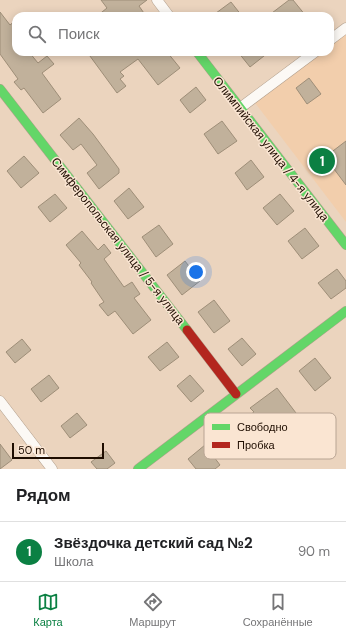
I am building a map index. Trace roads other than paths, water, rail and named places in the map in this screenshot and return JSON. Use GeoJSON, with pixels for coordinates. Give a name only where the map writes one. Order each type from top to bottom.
{"type":"FeatureCollection","features":[{"type":"Feature","properties":{"kind":"street"},"geometry":{"type":"LineString","coordinates":[[157,0],[166,12]]}},
{"type":"Feature","properties":{"kind":"street"},"geometry":{"type":"LineString","coordinates":[[334,37],[346,28]]}},
{"type":"Feature","properties":{"kind":"street","name":"Олимпийская улица / 4-я улица"},"geometry":{"type":"LineString","coordinates":[[200,56],[346,245]]}},
{"type":"Feature","properties":{"kind":"street"},"geometry":{"type":"LineString","coordinates":[[240,108],[310,56]]}},
{"type":"Feature","properties":{"kind":"street","name":"Симферопольская улица / 5-я улица"},"geometry":{"type":"LineString","coordinates":[[0,88],[236,394]]}},
{"type":"Feature","properties":{"kind":"street"},"geometry":{"type":"LineString","coordinates":[[211,413],[346,311]]}},
{"type":"Feature","properties":{"kind":"street"},"geometry":{"type":"LineString","coordinates":[[0,401],[52,469]]}},
{"type":"Feature","properties":{"kind":"street"},"geometry":{"type":"LineString","coordinates":[[138,469],[204,418]]}},
{"type":"Feature","properties":{"kind":"place","name":"Звёздочка детский сад №2"},"geometry":{"type":"Point","coordinates":[322,161]}}]}
